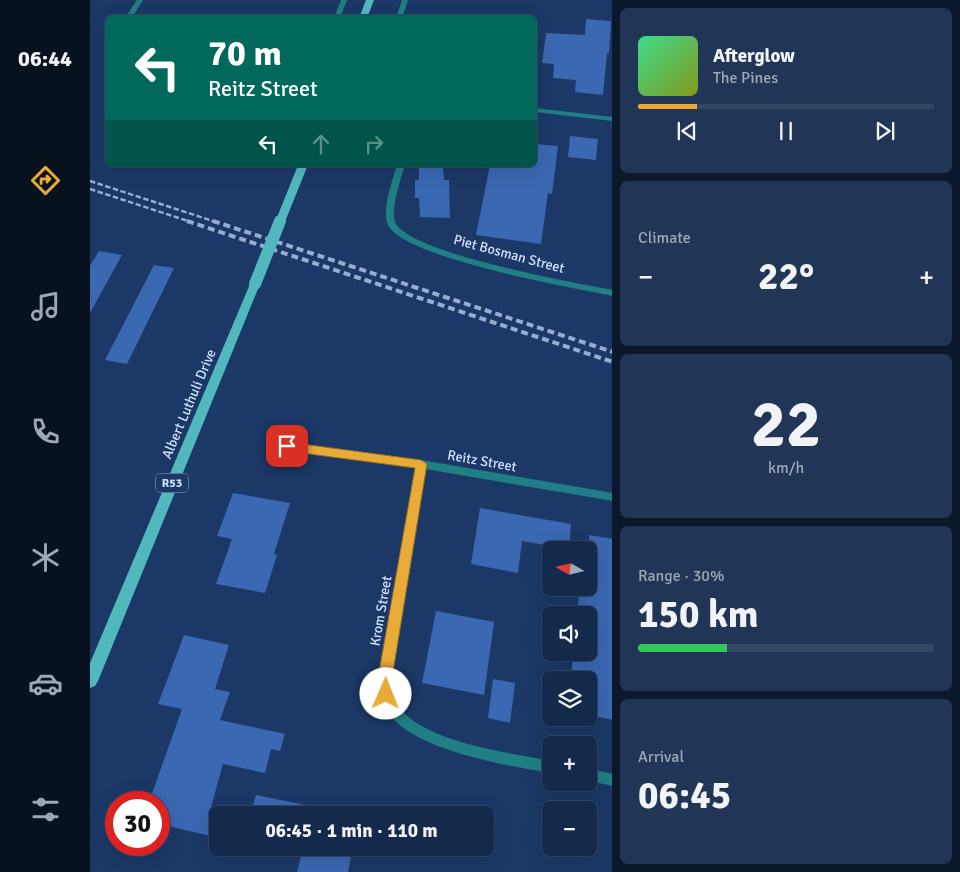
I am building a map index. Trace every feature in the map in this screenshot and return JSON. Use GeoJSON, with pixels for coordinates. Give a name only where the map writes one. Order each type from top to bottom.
{"type":"FeatureCollection","features":[{"type":"Feature","properties":{"kind":"main road"},"geometry":{"type":"LineString","coordinates":[[364,15],[370,0]]}},
{"type":"Feature","properties":{"kind":"main road","name":"Albert Luthuli Drive"},"geometry":{"type":"LineString","coordinates":[[90,681],[302,167]]}},
{"type":"Feature","properties":{"kind":"street"},"geometry":{"type":"LineString","coordinates":[[130,15],[140,0]]}},
{"type":"Feature","properties":{"kind":"street"},"geometry":{"type":"LineString","coordinates":[[338,15],[344,0]]}},
{"type":"Feature","properties":{"kind":"street"},"geometry":{"type":"LineString","coordinates":[[400,15],[405,0]]}},
{"type":"Feature","properties":{"kind":"street"},"geometry":{"type":"LineString","coordinates":[[537,110],[612,120]]}},
{"type":"Feature","properties":{"kind":"street","name":"Piet Bosman Street"},"geometry":{"type":"LineString","coordinates":[[400,167],[395,185],[390,216],[393,226],[400,234],[435,249],[516,273],[612,293]]}},
{"type":"Feature","properties":{"kind":"street","name":"Reitz Street"},"geometry":{"type":"LineString","coordinates":[[287,446],[421,464],[612,497]]}},
{"type":"Feature","properties":{"kind":"street","name":"Krom Street"},"geometry":{"type":"LineString","coordinates":[[421,464],[385,678],[386,694],[392,709],[402,719],[428,738],[542,765]]}},
{"type":"Feature","properties":{"kind":"street"},"geometry":{"type":"LineString","coordinates":[[597,777],[612,780]]}},
{"type":"Feature","properties":{"kind":"building"},"geometry":{"type":"Polygon","coordinates":[[[586,19],[611,21],[603,95],[575,92],[576,80],[553,78],[554,64],[542,63],[546,33],[585,35],[586,19]]]}},
{"type":"Feature","properties":{"kind":"building"},"geometry":{"type":"Polygon","coordinates":[[[570,136],[598,139],[596,160],[568,157],[570,136]]]}},
{"type":"Feature","properties":{"kind":"building"},"geometry":{"type":"Polygon","coordinates":[[[537,144],[558,146],[552,194],[548,193],[541,244],[476,235],[490,167],[537,167],[537,144]]]}},
{"type":"Feature","properties":{"kind":"building"},"geometry":{"type":"Polygon","coordinates":[[[419,167],[443,167],[444,180],[449,180],[450,218],[420,217],[419,198],[415,198],[415,180],[419,180],[419,167]]]}},
{"type":"Feature","properties":{"kind":"building"},"geometry":{"type":"Polygon","coordinates":[[[99,251],[122,255],[90,313],[90,266],[99,251]]]}},
{"type":"Feature","properties":{"kind":"building"},"geometry":{"type":"Polygon","coordinates":[[[154,265],[174,268],[127,364],[105,360],[154,265]]]}},
{"type":"Feature","properties":{"kind":"building"},"geometry":{"type":"Polygon","coordinates":[[[233,493],[290,503],[274,554],[277,555],[265,593],[216,584],[232,539],[217,536],[233,493]]]}},
{"type":"Feature","properties":{"kind":"building"},"geometry":{"type":"Polygon","coordinates":[[[480,508],[571,524],[570,541],[542,541],[542,544],[522,541],[518,573],[471,564],[480,508]]]}},
{"type":"Feature","properties":{"kind":"building"},"geometry":{"type":"Polygon","coordinates":[[[589,535],[612,539],[612,720],[597,717],[597,671],[572,671],[572,661],[597,661],[597,606],[578,605],[579,596],[598,596],[598,541],[589,541],[589,535]]]}},
{"type":"Feature","properties":{"kind":"building"},"geometry":{"type":"Polygon","coordinates":[[[436,611],[494,622],[484,695],[422,683],[436,611]]]}},
{"type":"Feature","properties":{"kind":"building"},"geometry":{"type":"Polygon","coordinates":[[[184,635],[229,645],[215,689],[230,692],[220,720],[285,734],[280,751],[271,749],[265,773],[223,764],[211,806],[209,806],[209,836],[170,827],[170,791],[153,791],[182,709],[158,704],[184,635]]]}},
{"type":"Feature","properties":{"kind":"building"},"geometry":{"type":"Polygon","coordinates":[[[493,679],[515,683],[510,723],[488,718],[493,679]]]}},
{"type":"Feature","properties":{"kind":"building"},"geometry":{"type":"Polygon","coordinates":[[[256,795],[310,806],[253,806],[256,795]]]}},
{"type":"Feature","properties":{"kind":"building"},"geometry":{"type":"Polygon","coordinates":[[[301,856],[351,856],[348,872],[297,872],[301,856]]]}},
{"type":"Feature","properties":{"kind":"railway"},"geometry":{"type":"LineString","coordinates":[[90,181],[216,222]]}},
{"type":"Feature","properties":{"kind":"railway"},"geometry":{"type":"LineString","coordinates":[[90,189],[191,222]]}},
{"type":"Feature","properties":{"kind":"railway"},"geometry":{"type":"LineString","coordinates":[[187,221],[612,362]]}},
{"type":"Feature","properties":{"kind":"railway"},"geometry":{"type":"LineString","coordinates":[[213,221],[612,352]]}},
{"type":"Feature","properties":{"kind":"route"},"geometry":{"type":"LineString","coordinates":[[287,446],[421,464],[385,678],[386,694]]}}]}
